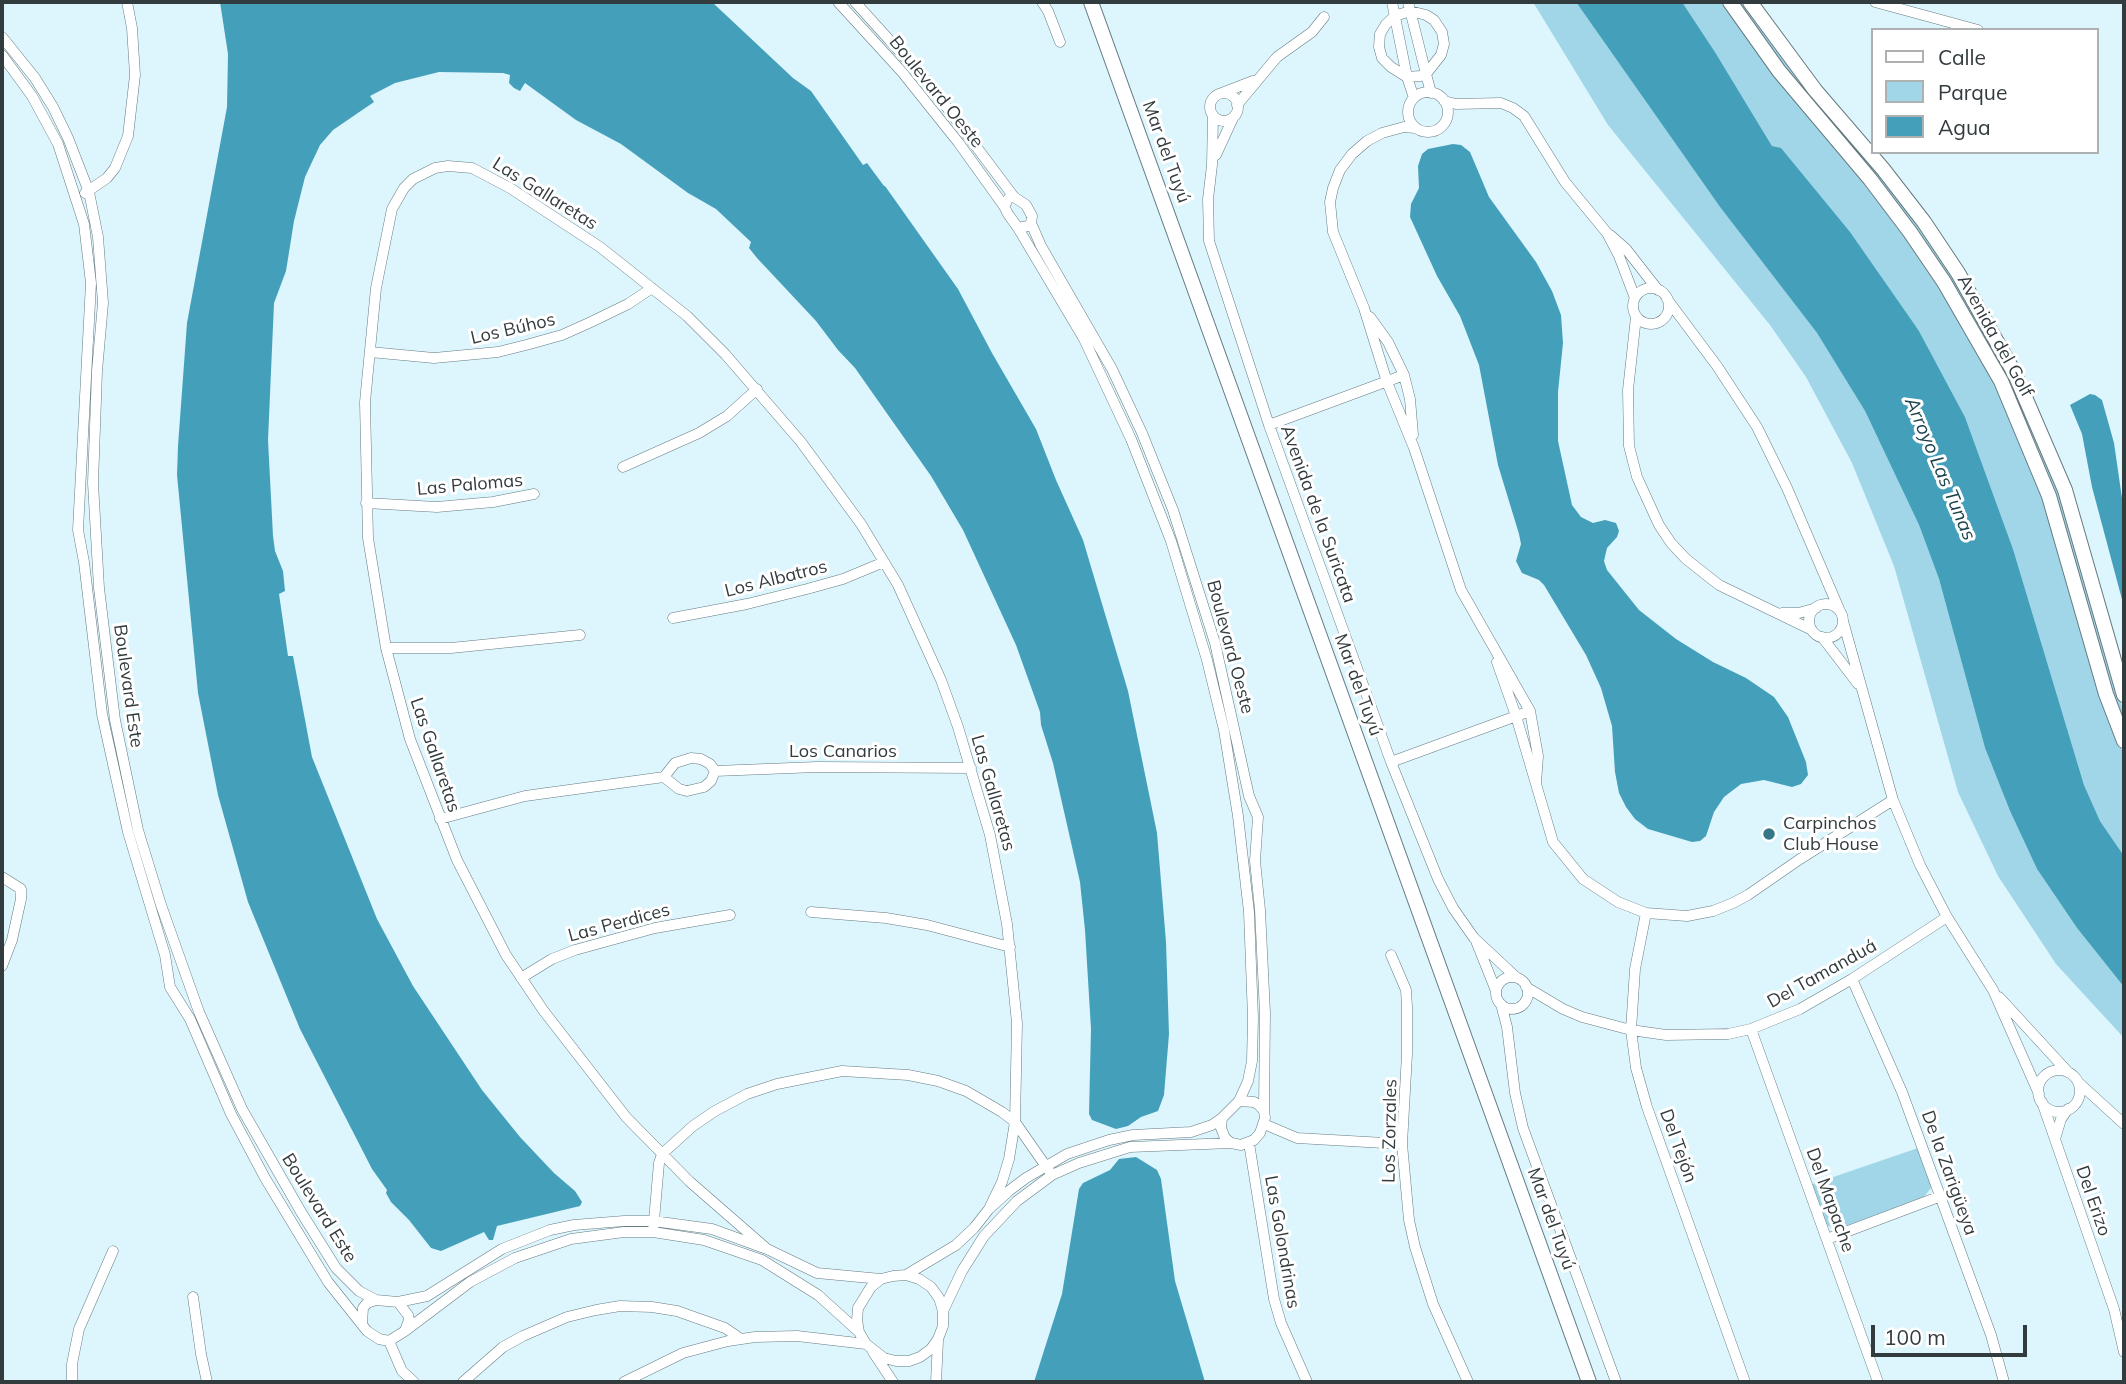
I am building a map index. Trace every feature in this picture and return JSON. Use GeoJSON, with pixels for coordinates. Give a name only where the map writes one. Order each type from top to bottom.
{"type":"FeatureCollection","features":[{"type":"Feature","properties":{"kind":"street"},"geometry":{"type":"LineString","coordinates":[[76,195],[89,192],[115,168],[128,136],[135,75],[132,28],[127,2]]}},
{"type":"Feature","properties":{"kind":"street","name":"Boulevard Oeste"},"geometry":{"type":"LineString","coordinates":[[840,2],[902,72],[958,142],[1004,206]]}},
{"type":"Feature","properties":{"kind":"street","name":"Boulevard Oeste"},"geometry":{"type":"LineString","coordinates":[[855,2],[914,65],[1014,197]]}},
{"type":"Feature","properties":{"kind":"street"},"geometry":{"type":"LineString","coordinates":[[1042,2],[1060,41]]}},
{"type":"Feature","properties":{"kind":"street","name":"Mar del Tuyú"},"geometry":{"type":"LineString","coordinates":[[1091,2],[1589,1382]]}},
{"type":"Feature","properties":{"kind":"street"},"geometry":{"type":"LineString","coordinates":[[1392,2],[1407,77],[1414,98]]}},
{"type":"Feature","properties":{"kind":"street","name":"Avenida del Golf"},"geometry":{"type":"LineString","coordinates":[[1730,2],[1779,71],[1870,179],[1910,232],[1944,282],[2001,381],[2049,496],[2106,694],[2124,741]]}},
{"type":"Feature","properties":{"kind":"street","name":"Avenida del Golf"},"geometry":{"type":"LineString","coordinates":[[1750,2],[1815,90],[1870,154]]}},
{"type":"Feature","properties":{"kind":"street"},"geometry":{"type":"LineString","coordinates":[[1875,2],[1971,28]]}},
{"type":"Feature","properties":{"kind":"street"},"geometry":{"type":"LineString","coordinates":[[1409,6],[1434,20],[1442,32],[1444,44],[1441,55],[1426,74],[1407,77],[1382,58],[1379,47],[1380,34],[1385,24],[1409,6]]}},
{"type":"Feature","properties":{"kind":"street"},"geometry":{"type":"LineString","coordinates":[[1409,6],[1432,93]]}},
{"type":"Feature","properties":{"kind":"street","name":"Avenida de la Suricata"},"geometry":{"type":"LineString","coordinates":[[1212,165],[1237,105],[1277,57],[1312,32],[1324,17]]}},
{"type":"Feature","properties":{"kind":"street","name":"Boulevard Este"},"geometry":{"type":"LineString","coordinates":[[2,37],[35,78],[53,107],[81,167],[98,237],[103,303],[91,371],[79,538],[98,687],[165,955],[170,987],[190,1019],[231,1114],[288,1219],[328,1282],[362,1324]]}},
{"type":"Feature","properties":{"kind":"street","name":"Boulevard Este"},"geometry":{"type":"LineString","coordinates":[[2,55],[16,72],[58,144],[84,224],[91,283],[93,483],[101,612],[133,831],[208,1036],[242,1109],[300,1212],[336,1268],[359,1291],[376,1300]]}},
{"type":"Feature","properties":{"kind":"street","name":"Avenida de la Suricata"},"geometry":{"type":"LineString","coordinates":[[1257,79],[1214,97],[1210,104],[1213,116],[1208,199],[1209,241],[1269,425],[1391,762],[1438,880],[1474,938],[1526,987],[1543,997]]}},
{"type":"Feature","properties":{"kind":"street"},"geometry":{"type":"LineString","coordinates":[[1222,93],[1230,94],[1237,105]]}},
{"type":"Feature","properties":{"kind":"street"},"geometry":{"type":"LineString","coordinates":[[1395,129],[1419,94],[1432,93],[1444,101],[1456,104],[1490,102],[1513,108],[1524,116],[1565,182],[1606,233],[1635,298]]}},
{"type":"Feature","properties":{"kind":"street"},"geometry":{"type":"LineString","coordinates":[[1444,101],[1447,118],[1444,124],[1434,131],[1395,129],[1367,141],[1352,155],[1340,170],[1330,202],[1334,232],[1364,308],[1387,382],[1413,448],[1461,590],[1530,711],[1538,756],[1536,783]]}},
{"type":"Feature","properties":{"kind":"street"},"geometry":{"type":"LineString","coordinates":[[1447,118],[1472,104]]}},
{"type":"Feature","properties":{"kind":"street"},"geometry":{"type":"LineString","coordinates":[[1408,110],[1408,117],[1415,128]]}},
{"type":"Feature","properties":{"kind":"street"},"geometry":{"type":"LineString","coordinates":[[1213,116],[1224,121],[1233,118]]}},
{"type":"Feature","properties":{"kind":"street"},"geometry":{"type":"LineString","coordinates":[[958,142],[968,136]]}},
{"type":"Feature","properties":{"kind":"street","name":"Avenida del Golf"},"geometry":{"type":"LineString","coordinates":[[1870,154],[1924,222],[1958,273],[2015,374],[2065,490],[2124,692]]}},
{"type":"Feature","properties":{"kind":"street","name":"Las Gallaretas"},"geometry":{"type":"LineString","coordinates":[[767,1249],[662,1154],[626,1117],[543,1010],[506,955],[473,892],[440,819],[410,739],[386,648],[368,538],[365,402],[376,288],[392,209],[404,188],[413,179],[435,168],[461,166],[488,175],[600,247],[687,316],[757,388],[821,468],[861,524],[916,622],[941,680],[971,768],[996,859],[1010,947],[1017,1023],[1015,1122],[1009,1159],[989,1209]]}},
{"type":"Feature","properties":{"kind":"street"},"geometry":{"type":"LineString","coordinates":[[1014,197],[1030,210],[1031,223],[1028,226],[1018,228],[1004,206],[1009,198],[1014,197]]}},
{"type":"Feature","properties":{"kind":"street","name":"Boulevard Oeste"},"geometry":{"type":"LineString","coordinates":[[1031,223],[1041,246],[1112,369],[1142,433],[1173,510],[1218,656],[1229,729],[1249,912],[1252,1060],[1240,1101]]}},
{"type":"Feature","properties":{"kind":"street","name":"Boulevard Oeste"},"geometry":{"type":"LineString","coordinates":[[1018,228],[1089,351],[1131,439],[1183,578],[1258,817],[1255,861],[1264,979],[1264,1111]]}},
{"type":"Feature","properties":{"kind":"street"},"geometry":{"type":"LineString","coordinates":[[1606,233],[1626,249],[1688,326],[1724,376],[1772,456],[1843,621],[1893,800],[1920,864],[1947,916],[1993,990],[2067,1071],[2124,1124]]}},
{"type":"Feature","properties":{"kind":"street","name":"Los Búhos"},"geometry":{"type":"LineString","coordinates":[[370,352],[434,358],[516,348],[592,323],[652,288]]}},
{"type":"Feature","properties":{"kind":"street"},"geometry":{"type":"LineString","coordinates":[[1658,290],[1642,290],[1632,307],[1636,317],[1628,390],[1629,446],[1637,477],[1659,526],[1671,543],[1708,577],[1822,637],[1862,690]]}},
{"type":"Feature","properties":{"kind":"street"},"geometry":{"type":"LineString","coordinates":[[1060,298],[1071,294]]}},
{"type":"Feature","properties":{"kind":"street"},"geometry":{"type":"LineString","coordinates":[[1634,344],[1643,332],[1665,318],[1669,309],[1667,299]]}},
{"type":"Feature","properties":{"kind":"street"},"geometry":{"type":"LineString","coordinates":[[1364,308],[1388,342],[1404,374],[1410,399],[1413,448]]}},
{"type":"Feature","properties":{"kind":"street"},"geometry":{"type":"LineString","coordinates":[[1636,317],[1643,323],[1653,324]]}},
{"type":"Feature","properties":{"kind":"street"},"geometry":{"type":"LineString","coordinates":[[1665,318],[1688,326]]}},
{"type":"Feature","properties":{"kind":"street"},"geometry":{"type":"LineString","coordinates":[[1269,425],[1404,374]]}},
{"type":"Feature","properties":{"kind":"street"},"geometry":{"type":"LineString","coordinates":[[623,467],[699,433],[727,416],[757,388]]}},
{"type":"Feature","properties":{"kind":"street"},"geometry":{"type":"LineString","coordinates":[[1131,439],[1142,433]]}},
{"type":"Feature","properties":{"kind":"street","name":"Las Palomas"},"geometry":{"type":"LineString","coordinates":[[366,503],[447,506],[494,502],[534,494]]}},
{"type":"Feature","properties":{"kind":"street"},"geometry":{"type":"LineString","coordinates":[[79,509],[94,510]]}},
{"type":"Feature","properties":{"kind":"street"},"geometry":{"type":"LineString","coordinates":[[79,538],[90,540],[96,536]]}},
{"type":"Feature","properties":{"kind":"street","name":"Los Albatros"},"geometry":{"type":"LineString","coordinates":[[673,618],[807,589],[842,579],[884,562]]}},
{"type":"Feature","properties":{"kind":"street"},"geometry":{"type":"LineString","coordinates":[[1183,578],[1195,575]]}},
{"type":"Feature","properties":{"kind":"street"},"geometry":{"type":"LineString","coordinates":[[1812,630],[1810,616],[1829,589]]}},
{"type":"Feature","properties":{"kind":"street"},"geometry":{"type":"LineString","coordinates":[[1782,614],[1831,605],[1839,610]]}},
{"type":"Feature","properties":{"kind":"street"},"geometry":{"type":"LineString","coordinates":[[1822,637],[1837,634],[1843,621]]}},
{"type":"Feature","properties":{"kind":"street"},"geometry":{"type":"LineString","coordinates":[[386,648],[494,645],[580,635]]}},
{"type":"Feature","properties":{"kind":"street"},"geometry":{"type":"LineString","coordinates":[[1491,645],[1516,716],[1553,842],[1571,867],[1600,892],[1646,913],[1687,916],[1713,911],[1733,903],[1893,800]]}},
{"type":"Feature","properties":{"kind":"street"},"geometry":{"type":"LineString","coordinates":[[98,687],[110,686]]}},
{"type":"Feature","properties":{"kind":"street"},"geometry":{"type":"LineString","coordinates":[[1391,762],[1530,711]]}},
{"type":"Feature","properties":{"kind":"street","name":"Los Canarios"},"geometry":{"type":"LineString","coordinates":[[440,819],[525,796],[664,777],[675,763],[691,758],[701,759],[715,771],[817,766],[951,770],[971,768]]}},
{"type":"Feature","properties":{"kind":"street"},"geometry":{"type":"LineString","coordinates":[[664,777],[679,789],[695,791],[711,781],[715,771]]}},
{"type":"Feature","properties":{"kind":"street"},"geometry":{"type":"LineString","coordinates":[[1238,816],[1244,808],[1254,808]]}},
{"type":"Feature","properties":{"kind":"street"},"geometry":{"type":"LineString","coordinates":[[1240,831],[1246,837],[1257,833]]}},
{"type":"Feature","properties":{"kind":"street"},"geometry":{"type":"LineString","coordinates":[[2,877],[21,889],[12,940],[2,965]]}},
{"type":"Feature","properties":{"kind":"street"},"geometry":{"type":"LineString","coordinates":[[811,912],[886,918],[927,925],[1010,947]]}},
{"type":"Feature","properties":{"kind":"street","name":"Del Tejón"},"geometry":{"type":"LineString","coordinates":[[1646,913],[1635,969],[1631,1030],[1636,1068],[1647,1107],[1745,1382]]}},
{"type":"Feature","properties":{"kind":"street","name":"Las Perdices"},"geometry":{"type":"LineString","coordinates":[[521,978],[552,959],[575,950],[654,928],[730,915]]}},
{"type":"Feature","properties":{"kind":"street","name":"Del Tamanduá"},"geometry":{"type":"LineString","coordinates":[[1543,997],[1582,1017],[1631,1030],[1687,1036],[1751,1030],[1800,1009],[1852,979],[1947,916]]}},
{"type":"Feature","properties":{"kind":"street","name":"Avenida de la Suricata"},"geometry":{"type":"LineString","coordinates":[[1474,938],[1496,991],[1507,1027],[1523,1128],[1616,1382]]}},
{"type":"Feature","properties":{"kind":"street","name":"Los Zorzales"},"geometry":{"type":"LineString","coordinates":[[1391,955],[1406,990],[1407,1054],[1402,1144],[1405,1192],[1415,1247],[1433,1304],[1468,1382]]}},
{"type":"Feature","properties":{"kind":"street"},"geometry":{"type":"LineString","coordinates":[[168,974],[175,969],[185,972]]}},
{"type":"Feature","properties":{"kind":"street"},"geometry":{"type":"LineString","coordinates":[[1496,991],[1503,979],[1517,978]]}},
{"type":"Feature","properties":{"kind":"street"},"geometry":{"type":"LineString","coordinates":[[1252,980],[1264,979]]}},
{"type":"Feature","properties":{"kind":"street","name":"De la Zarigüeya"},"geometry":{"type":"LineString","coordinates":[[1852,979],[1902,1092],[1991,1335],[2004,1382]]}},
{"type":"Feature","properties":{"kind":"street"},"geometry":{"type":"LineString","coordinates":[[1525,1001],[1526,987]]}},
{"type":"Feature","properties":{"kind":"street","name":"Del Erizo"},"geometry":{"type":"LineString","coordinates":[[1993,990],[2040,1098],[2114,1309],[2124,1352]]}},
{"type":"Feature","properties":{"kind":"street"},"geometry":{"type":"LineString","coordinates":[[179,1002],[189,998],[192,992]]}},
{"type":"Feature","properties":{"kind":"street"},"geometry":{"type":"LineString","coordinates":[[1500,1004],[1513,1008],[1525,1001],[1543,997]]}},
{"type":"Feature","properties":{"kind":"street","name":"Avenida de la Suricata"},"geometry":{"type":"LineString","coordinates":[[1507,1027],[1513,1008]]}},
{"type":"Feature","properties":{"kind":"street","name":"Del Mapache"},"geometry":{"type":"LineString","coordinates":[[1751,1030],[1878,1382]]}},
{"type":"Feature","properties":{"kind":"street"},"geometry":{"type":"LineString","coordinates":[[653,1232],[662,1154],[693,1126],[747,1094],[777,1084],[842,1070],[908,1075],[938,1081],[966,1091],[1015,1122],[1049,1170]]}},
{"type":"Feature","properties":{"kind":"street"},"geometry":{"type":"LineString","coordinates":[[2067,1071],[2047,1074],[2042,1080],[2040,1098],[2057,1111],[2072,1106],[2103,1107]]}},
{"type":"Feature","properties":{"kind":"street"},"geometry":{"type":"LineString","coordinates":[[2055,1140],[2062,1119],[2079,1097],[2079,1083]]}},
{"type":"Feature","properties":{"kind":"street"},"geometry":{"type":"LineString","coordinates":[[402,1382],[402,1371],[389,1341],[373,1336],[362,1324],[363,1308],[367,1303],[376,1300],[398,1302],[427,1296],[502,1249],[550,1230],[599,1222],[653,1221],[712,1229],[767,1249],[817,1273],[881,1279],[906,1275],[956,1245],[989,1209],[1026,1178],[1049,1170],[1130,1147],[1249,1143],[1260,1133],[1264,1124],[1264,1111],[1254,1102],[1240,1101],[1212,1125],[1191,1132],[1109,1140],[1068,1154],[1049,1170],[1017,1201],[984,1236],[962,1271],[943,1311]]}},
{"type":"Feature","properties":{"kind":"street"},"geometry":{"type":"LineString","coordinates":[[231,1114],[242,1109]]}},
{"type":"Feature","properties":{"kind":"street"},"geometry":{"type":"LineString","coordinates":[[1222,1118],[1222,1133],[1231,1143]]}},
{"type":"Feature","properties":{"kind":"street"},"geometry":{"type":"LineString","coordinates":[[1264,1124],[1297,1138],[1402,1144]]}},
{"type":"Feature","properties":{"kind":"street","name":"Las Golondrinas"},"geometry":{"type":"LineString","coordinates":[[1249,1143],[1273,1299],[1307,1382]]}},
{"type":"Feature","properties":{"kind":"street"},"geometry":{"type":"LineString","coordinates":[[1828,1239],[1941,1196]]}},
{"type":"Feature","properties":{"kind":"street"},"geometry":{"type":"LineString","coordinates":[[288,1219],[300,1212]]}},
{"type":"Feature","properties":{"kind":"street"},"geometry":{"type":"LineString","coordinates":[[389,1341],[470,1282],[515,1258],[571,1239],[624,1232],[653,1232],[704,1240],[762,1260],[818,1295],[859,1332],[893,1382]]}},
{"type":"Feature","properties":{"kind":"street"},"geometry":{"type":"LineString","coordinates":[[72,1382],[79,1329],[113,1251]]}},
{"type":"Feature","properties":{"kind":"street"},"geometry":{"type":"LineString","coordinates":[[624,1382],[683,1353],[741,1339],[797,1336],[869,1348],[884,1359],[896,1362],[920,1357],[931,1349],[938,1339],[943,1326],[943,1311],[939,1298],[931,1287],[906,1275]]}},
{"type":"Feature","properties":{"kind":"street"},"geometry":{"type":"LineString","coordinates":[[859,1332],[858,1308],[863,1296],[881,1279]]}},
{"type":"Feature","properties":{"kind":"street"},"geometry":{"type":"LineString","coordinates":[[193,1297],[207,1382]]}},
{"type":"Feature","properties":{"kind":"street"},"geometry":{"type":"LineString","coordinates":[[398,1302],[408,1315],[405,1331]]}},
{"type":"Feature","properties":{"kind":"street"},"geometry":{"type":"LineString","coordinates":[[463,1382],[503,1347],[547,1324],[621,1306],[677,1311],[725,1328],[741,1339]]}},
{"type":"Feature","properties":{"kind":"street"},"geometry":{"type":"LineString","coordinates":[[936,1382],[938,1339]]}},
{"type":"Feature","properties":{"kind":"street"},"geometry":{"type":"LineString","coordinates":[[402,1371],[414,1382]]}},
{"type":"Feature","properties":{"kind":"green space"},"geometry":{"type":"Polygon","coordinates":[[[1533,2],[1576,2],[1720,207],[1817,333],[1865,411],[1919,525],[1939,579],[1985,748],[2010,811],[2037,869],[2077,928],[2124,987],[2124,1038],[2056,964],[1998,876],[1958,792],[1894,566],[1852,463],[1806,377],[1770,325],[1608,125],[1533,2]]]}},
{"type":"Feature","properties":{"kind":"green space"},"geometry":{"type":"Polygon","coordinates":[[[1682,2],[1722,2],[1746,36],[1913,245],[1956,310],[1985,364],[2046,501],[2104,708],[2124,755],[2124,856],[2100,821],[2084,785],[2013,549],[1965,417],[1919,331],[1776,147],[1772,146],[1682,2]]]}},
{"type":"Feature","properties":{"kind":"green space"},"geometry":{"type":"Polygon","coordinates":[[[1737,2],[1743,2],[1896,195],[1947,268],[1991,342],[2024,409],[2064,508],[2124,713],[2124,727],[2108,682],[2059,510],[1986,344],[1737,2]]]}},
{"type":"Feature","properties":{"kind":"green space"},"geometry":{"type":"Polygon","coordinates":[[[1918,1148],[1932,1182],[1924,1197],[1837,1229],[1826,1225],[1810,1185],[1918,1148]]]}},
{"type":"Feature","properties":{"kind":"water"},"geometry":{"type":"Polygon","coordinates":[[[220,2],[712,2],[793,78],[811,91],[863,165],[867,163],[885,186],[958,289],[1036,429],[1083,540],[1128,691],[1157,833],[1166,942],[1169,1034],[1164,1095],[1158,1111],[1116,1129],[1092,1120],[1089,1114],[1091,1029],[1085,930],[1080,882],[1053,763],[1041,725],[1040,712],[1016,645],[963,530],[931,476],[855,368],[816,321],[757,258],[749,248],[751,242],[716,209],[688,193],[621,144],[576,120],[525,83],[520,91],[514,88],[509,83],[510,75],[439,72],[395,83],[370,96],[374,102],[333,130],[320,145],[305,177],[286,271],[274,303],[268,440],[273,536],[275,551],[283,571],[285,591],[279,594],[288,656],[293,656],[312,757],[377,919],[413,986],[482,1090],[520,1137],[575,1191],[582,1202],[580,1206],[497,1226],[493,1240],[489,1240],[484,1232],[441,1251],[431,1248],[391,1202],[300,1029],[248,902],[218,795],[198,693],[177,475],[187,323],[227,107],[228,54],[220,2]]]}},
{"type":"Feature","properties":{"kind":"water","name":"Arroyo Las Tunas"},"geometry":{"type":"Polygon","coordinates":[[[1576,2],[1682,2],[1772,146],[1781,148],[1850,232],[1919,331],[1965,417],[2013,549],[2084,785],[2100,821],[2124,856],[2124,987],[2077,928],[2037,869],[2010,811],[1985,748],[1939,579],[1919,525],[1865,411],[1817,333],[1720,207],[1576,2]]]}},
{"type":"Feature","properties":{"kind":"water"},"geometry":{"type":"Polygon","coordinates":[[[1461,145],[1470,152],[1489,197],[1536,262],[1561,315],[1563,343],[1558,392],[1558,441],[1572,505],[1581,517],[1593,523],[1605,520],[1616,523],[1619,531],[1607,548],[1604,561],[1607,570],[1639,610],[1676,639],[1774,697],[1788,717],[1806,762],[1808,775],[1801,784],[1792,787],[1764,780],[1741,784],[1724,797],[1714,812],[1706,836],[1700,841],[1692,842],[1648,829],[1635,819],[1626,807],[1619,793],[1612,726],[1601,688],[1586,655],[1544,585],[1522,573],[1516,561],[1521,544],[1498,465],[1479,365],[1460,316],[1437,276],[1410,217],[1411,204],[1419,188],[1418,166],[1422,154],[1428,149],[1461,145]]]}},
{"type":"Feature","properties":{"kind":"water"},"geometry":{"type":"Polygon","coordinates":[[[2090,394],[2102,400],[2114,443],[2124,512],[2124,607],[2092,487],[2082,434],[2070,405],[2090,394]]]}},
{"type":"Feature","properties":{"kind":"water"},"geometry":{"type":"Polygon","coordinates":[[[1136,1157],[1157,1170],[1161,1179],[1175,1281],[1205,1382],[1034,1382],[1062,1294],[1079,1189],[1083,1183],[1110,1170],[1119,1159],[1136,1157]]]}},
{"type":"Feature","properties":{"kind":"place","name":"Carpinchos Club House"},"geometry":{"type":"Point","coordinates":[1769,834]}}]}
